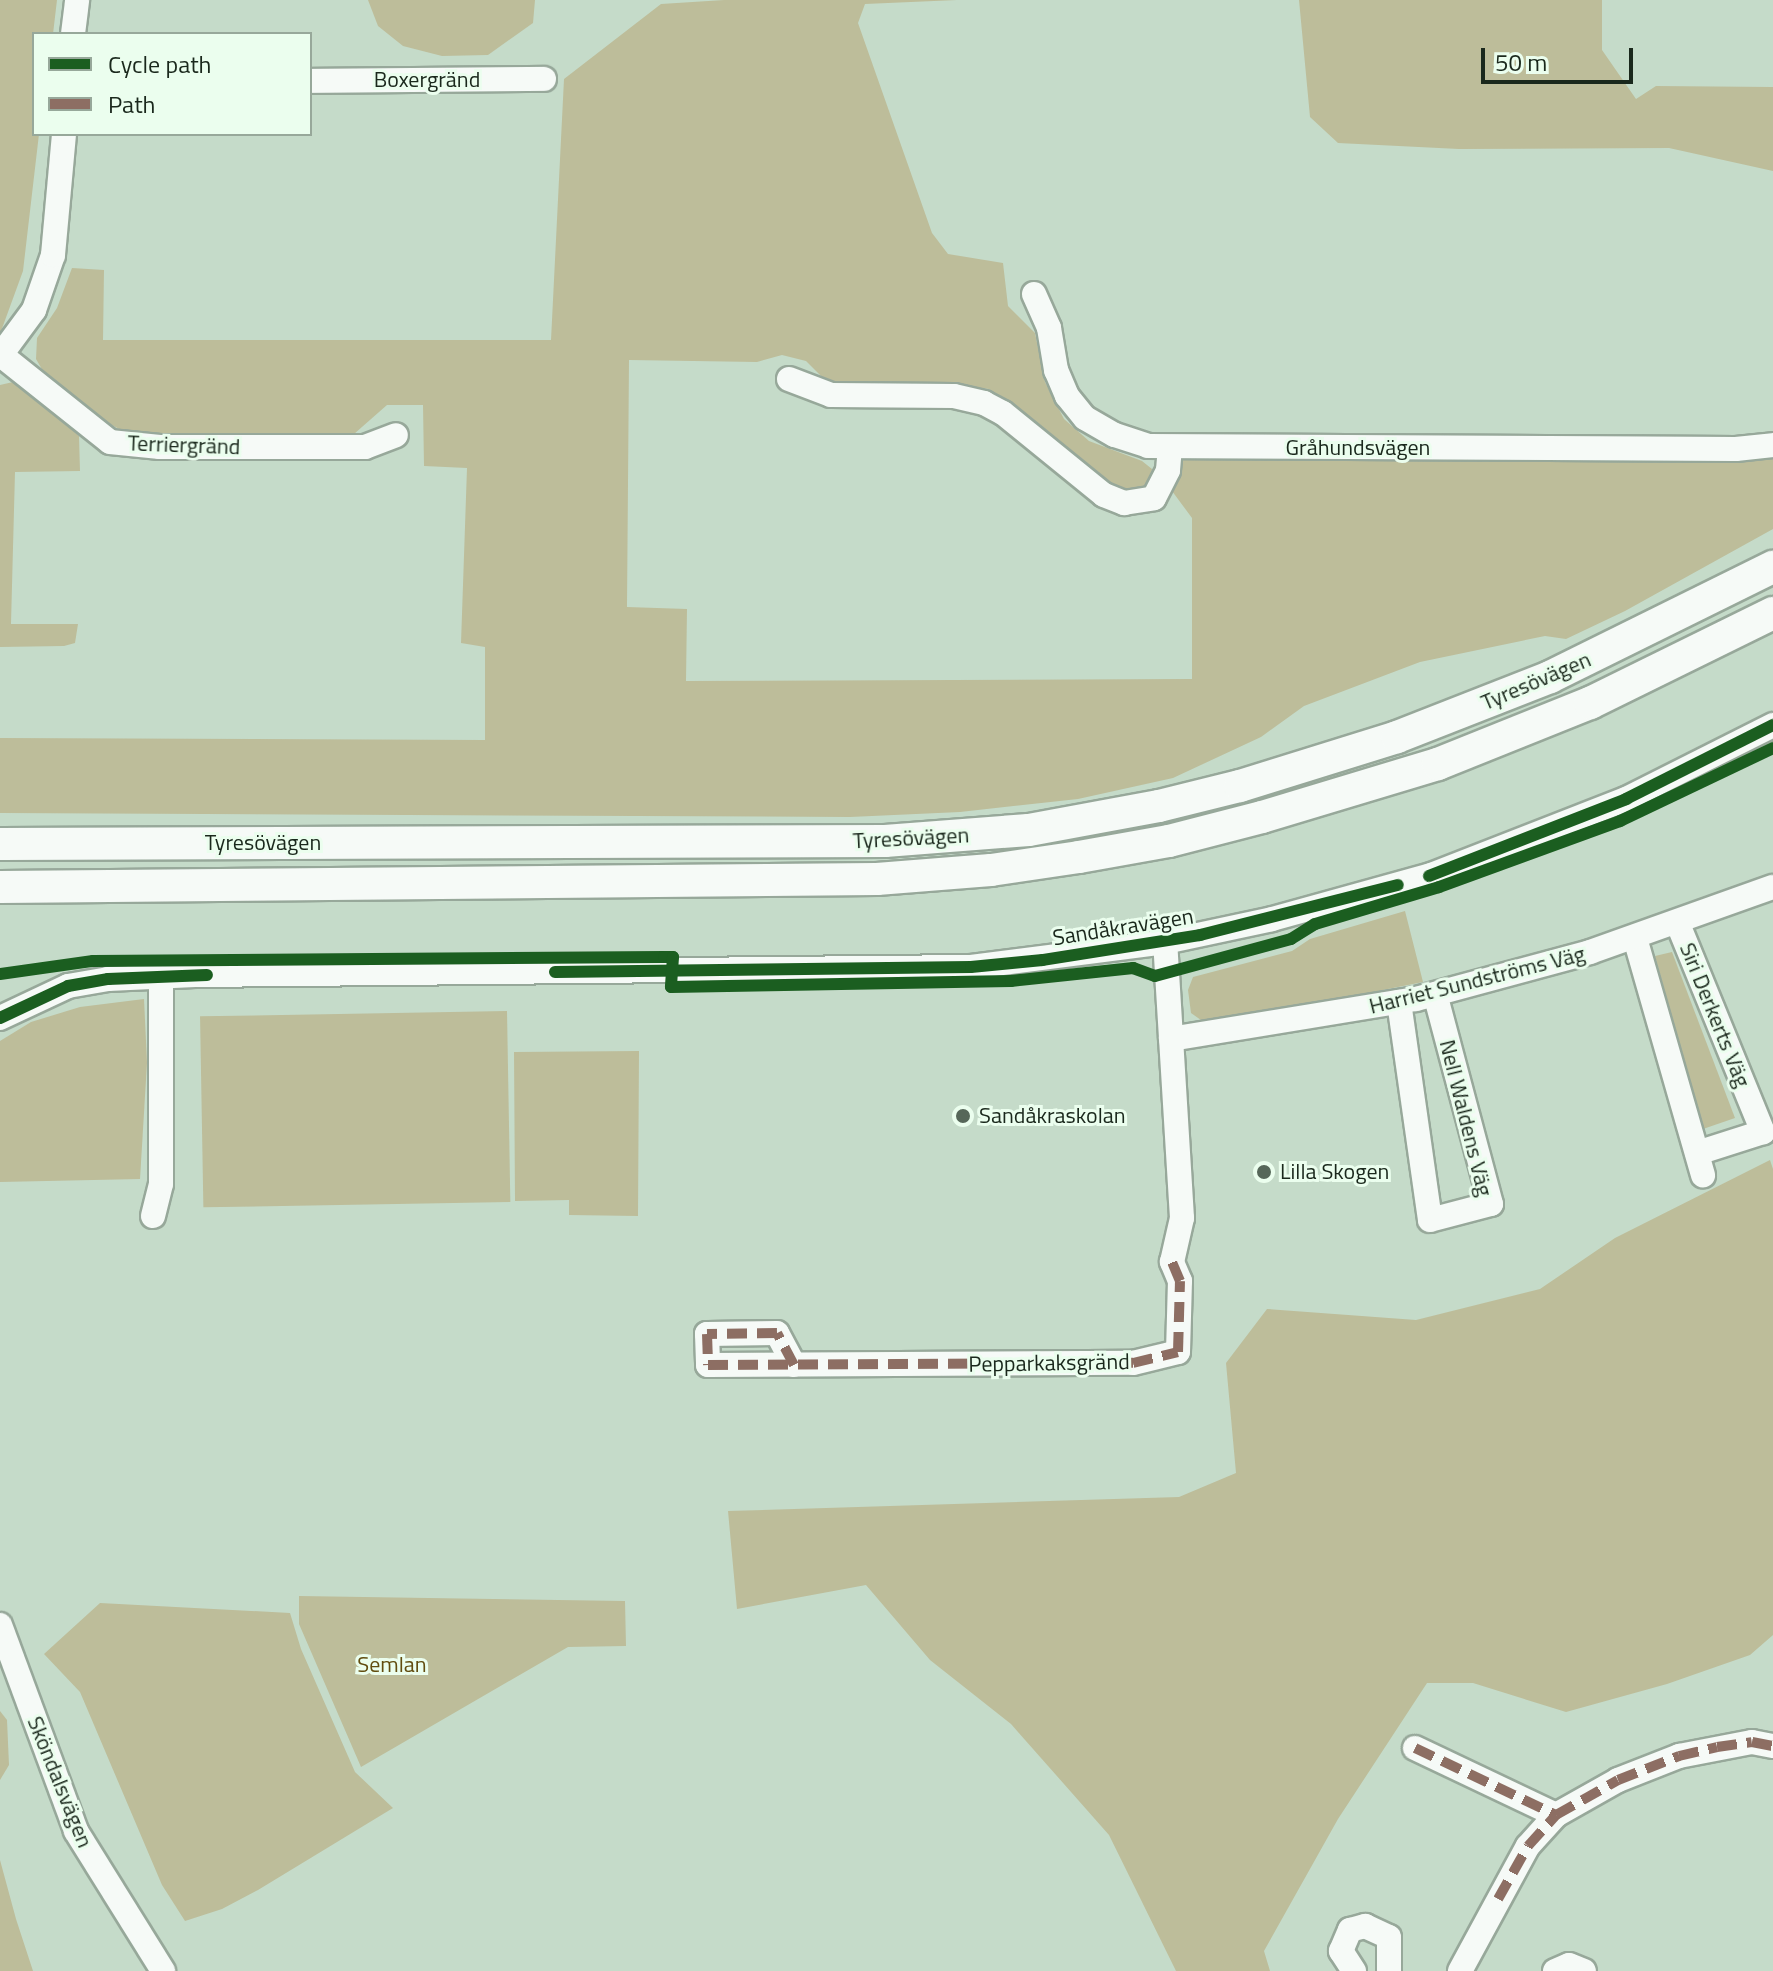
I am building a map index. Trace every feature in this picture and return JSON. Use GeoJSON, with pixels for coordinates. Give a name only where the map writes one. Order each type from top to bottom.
{"type":"FeatureCollection","features":[{"type":"Feature","properties":{"kind":"main road","name":"Tyresövägen"},"geometry":{"type":"LineString","coordinates":[[0,844],[885,841],[1029,830],[1226,789],[1397,737],[1550,677],[1773,567]]}},
{"type":"Feature","properties":{"kind":"main road","name":"Tyresövägen"},"geometry":{"type":"LineString","coordinates":[[0,887],[877,879],[991,870],[1079,857],[1169,841],[1262,817],[1438,764],[1590,703],[1773,613]]}},
{"type":"Feature","properties":{"kind":"street"},"geometry":{"type":"LineString","coordinates":[[73,32],[77,0]]}},
{"type":"Feature","properties":{"kind":"street","name":"Boxergränd"},"geometry":{"type":"LineString","coordinates":[[312,81],[544,79]]}},
{"type":"Feature","properties":{"kind":"street"},"geometry":{"type":"LineString","coordinates":[[1,356],[34,310],[53,255],[64,136]]}},
{"type":"Feature","properties":{"kind":"street","name":"Gråhundsvägen"},"geometry":{"type":"LineString","coordinates":[[1034,294],[1049,328],[1056,370],[1067,396],[1085,418],[1115,435],[1170,448],[1736,449],[1773,445]]}},
{"type":"Feature","properties":{"kind":"street","name":"Terriergränd"},"geometry":{"type":"LineString","coordinates":[[1,356],[110,442],[160,447],[365,447],[396,435]]}},
{"type":"Feature","properties":{"kind":"street"},"geometry":{"type":"LineString","coordinates":[[789,379],[831,395],[954,396],[984,403],[1003,413],[1104,495],[1124,503],[1154,498],[1168,470],[1170,448]]}},
{"type":"Feature","properties":{"kind":"street","name":"Sandåkravägen"},"geometry":{"type":"LineString","coordinates":[[0,1018],[68,986],[161,976],[971,967],[1165,942],[1272,919],[1431,875],[1626,799],[1773,725]]}},
{"type":"Feature","properties":{"kind":"street","name":"Harriet Sundströms Väg"},"geometry":{"type":"LineString","coordinates":[[1171,1039],[1435,994],[1635,938],[1773,887]]}},
{"type":"Feature","properties":{"kind":"street","name":"Siri Derkerts Väg"},"geometry":{"type":"LineString","coordinates":[[1635,938],[1700,1164],[1763,1132],[1678,924]]}},
{"type":"Feature","properties":{"kind":"street","name":"Pepparkaksgränd"},"geometry":{"type":"LineString","coordinates":[[794,1365],[1133,1363],[1178,1352],[1180,1281],[1172,1262],[1182,1218],[1165,942]]}},
{"type":"Feature","properties":{"kind":"street"},"geometry":{"type":"LineString","coordinates":[[153,1216],[161,1184],[161,976]]}},
{"type":"Feature","properties":{"kind":"street","name":"Nell Waldens Väg"},"geometry":{"type":"LineString","coordinates":[[1399,1002],[1430,1220],[1491,1204],[1435,994]]}},
{"type":"Feature","properties":{"kind":"street","name":"Sköndalsvägen"},"geometry":{"type":"LineString","coordinates":[[0,1625],[76,1831],[163,1971]]}},
{"type":"Feature","properties":{"kind":"street"},"geometry":{"type":"LineString","coordinates":[[1460,1971],[1528,1846],[1556,1815],[1618,1780],[1679,1756],[1766,1741]]}},
{"type":"Feature","properties":{"kind":"street"},"geometry":{"type":"LineString","coordinates":[[1415,1748],[1556,1815]]}},
{"type":"Feature","properties":{"kind":"street"},"geometry":{"type":"LineString","coordinates":[[1354,1971],[1341,1951],[1350,1930],[1365,1926],[1389,1937],[1389,1971]]}},
{"type":"Feature","properties":{"kind":"street"},"geometry":{"type":"LineString","coordinates":[[1555,1971],[1569,1965],[1584,1971]]}},
{"type":"Feature","properties":{"kind":"green space"},"geometry":{"type":"Polygon","coordinates":[[[0,0],[57,0],[53,32],[32,32],[32,136],[39,136],[23,271],[0,334],[0,0]]]}},
{"type":"Feature","properties":{"kind":"green space"},"geometry":{"type":"Polygon","coordinates":[[[368,0],[535,0],[533,23],[488,55],[442,56],[403,46],[378,26],[368,0]]]}},
{"type":"Feature","properties":{"kind":"green space"},"geometry":{"type":"Polygon","coordinates":[[[724,0],[957,0],[865,4],[858,23],[932,233],[948,254],[1003,263],[1008,306],[1035,333],[1045,382],[1064,419],[1089,441],[1142,461],[1152,469],[1151,479],[1141,493],[1123,493],[989,389],[954,385],[829,384],[806,361],[782,355],[757,362],[629,360],[627,607],[687,609],[686,681],[1192,679],[1192,518],[1172,491],[1179,462],[1191,457],[1773,454],[1773,529],[1625,611],[1566,639],[1545,636],[1420,662],[1304,706],[1261,737],[1173,778],[1078,799],[960,812],[850,817],[0,813],[0,738],[485,740],[485,647],[461,643],[467,468],[424,466],[423,405],[387,405],[354,434],[158,436],[121,430],[97,417],[43,371],[36,359],[37,338],[57,308],[72,268],[104,270],[103,340],[551,340],[564,79],[661,4],[724,0]]]}},
{"type":"Feature","properties":{"kind":"green space"},"geometry":{"type":"Polygon","coordinates":[[[1299,0],[1602,0],[1602,50],[1636,99],[1656,86],[1773,87],[1773,171],[1669,148],[1459,149],[1338,143],[1310,117],[1299,0]]]}},
{"type":"Feature","properties":{"kind":"green space"},"geometry":{"type":"Polygon","coordinates":[[[13,382],[27,388],[79,436],[80,471],[15,472],[11,624],[78,624],[75,643],[64,646],[0,647],[0,385],[13,382]]]}},
{"type":"Feature","properties":{"kind":"green space"},"geometry":{"type":"Polygon","coordinates":[[[1405,911],[1423,982],[1208,1025],[1191,1013],[1188,990],[1193,977],[1292,951],[1310,939],[1405,911]]]}},
{"type":"Feature","properties":{"kind":"green space"},"geometry":{"type":"Polygon","coordinates":[[[1672,952],[1735,1118],[1703,1129],[1655,956],[1672,952]]]}},
{"type":"Feature","properties":{"kind":"green space"},"geometry":{"type":"Polygon","coordinates":[[[144,999],[147,1063],[140,1179],[0,1182],[0,1041],[31,1022],[80,1007],[144,999]]]}},
{"type":"Feature","properties":{"kind":"green space"},"geometry":{"type":"Polygon","coordinates":[[[507,1011],[510,1202],[203,1207],[200,1016],[507,1011]]]}},
{"type":"Feature","properties":{"kind":"green space"},"geometry":{"type":"Polygon","coordinates":[[[639,1051],[638,1216],[569,1215],[569,1200],[515,1201],[514,1052],[639,1051]]]}},
{"type":"Feature","properties":{"kind":"green space"},"geometry":{"type":"Polygon","coordinates":[[[1770,1160],[1773,1169],[1773,1635],[1750,1655],[1667,1684],[1566,1712],[1473,1683],[1427,1683],[1338,1819],[1264,1951],[1270,1971],[1176,1971],[1109,1835],[1011,1724],[930,1660],[866,1585],[737,1609],[728,1511],[1179,1497],[1236,1473],[1226,1363],[1267,1309],[1416,1320],[1540,1289],[1615,1238],[1770,1160]]]}},
{"type":"Feature","properties":{"kind":"green space","name":"Semlan"},"geometry":{"type":"Polygon","coordinates":[[[299,1596],[625,1601],[626,1646],[568,1647],[361,1767],[299,1624],[299,1596]]]}},
{"type":"Feature","properties":{"kind":"green space"},"geometry":{"type":"Polygon","coordinates":[[[100,1603],[290,1613],[301,1649],[355,1772],[393,1808],[258,1890],[222,1909],[185,1921],[162,1885],[80,1692],[44,1654],[100,1603]]]}},
{"type":"Feature","properties":{"kind":"green space"},"geometry":{"type":"Polygon","coordinates":[[[0,1711],[7,1720],[9,1765],[0,1780],[0,1711]]]}},
{"type":"Feature","properties":{"kind":"green space"},"geometry":{"type":"Polygon","coordinates":[[[0,1860],[16,1919],[33,1971],[0,1971],[0,1860]]]}},
{"type":"Feature","properties":{"kind":"marked path"},"geometry":{"type":"LineString","coordinates":[[794,1365],[777,1333],[707,1334],[708,1365],[1133,1363],[1178,1352],[1180,1281],[1172,1262]]}},
{"type":"Feature","properties":{"kind":"marked path"},"geometry":{"type":"LineString","coordinates":[[1498,1899],[1528,1846],[1556,1815],[1618,1780],[1679,1756],[1717,1747],[1752,1742],[1773,1746]]}},
{"type":"Feature","properties":{"kind":"marked path"},"geometry":{"type":"LineString","coordinates":[[1415,1748],[1556,1815]]}},
{"type":"Feature","properties":{"kind":"cycle path"},"geometry":{"type":"LineString","coordinates":[[1429,876],[1626,799],[1773,725]]}},
{"type":"Feature","properties":{"kind":"cycle path"},"geometry":{"type":"LineString","coordinates":[[0,974],[93,961],[673,957],[671,987],[1011,981],[1133,968],[1155,976],[1291,939],[1315,924],[1439,887],[1620,821],[1773,748]]}},
{"type":"Feature","properties":{"kind":"cycle path"},"geometry":{"type":"LineString","coordinates":[[555,972],[971,967],[1043,960],[1200,935],[1398,885]]}},
{"type":"Feature","properties":{"kind":"cycle path"},"geometry":{"type":"LineString","coordinates":[[0,1018],[68,986],[108,979],[207,975]]}},
{"type":"Feature","properties":{"kind":"place","name":"Sandåkraskolan"},"geometry":{"type":"Point","coordinates":[963,1116]}},
{"type":"Feature","properties":{"kind":"place","name":"Lilla Skogen"},"geometry":{"type":"Point","coordinates":[1264,1172]}}]}
